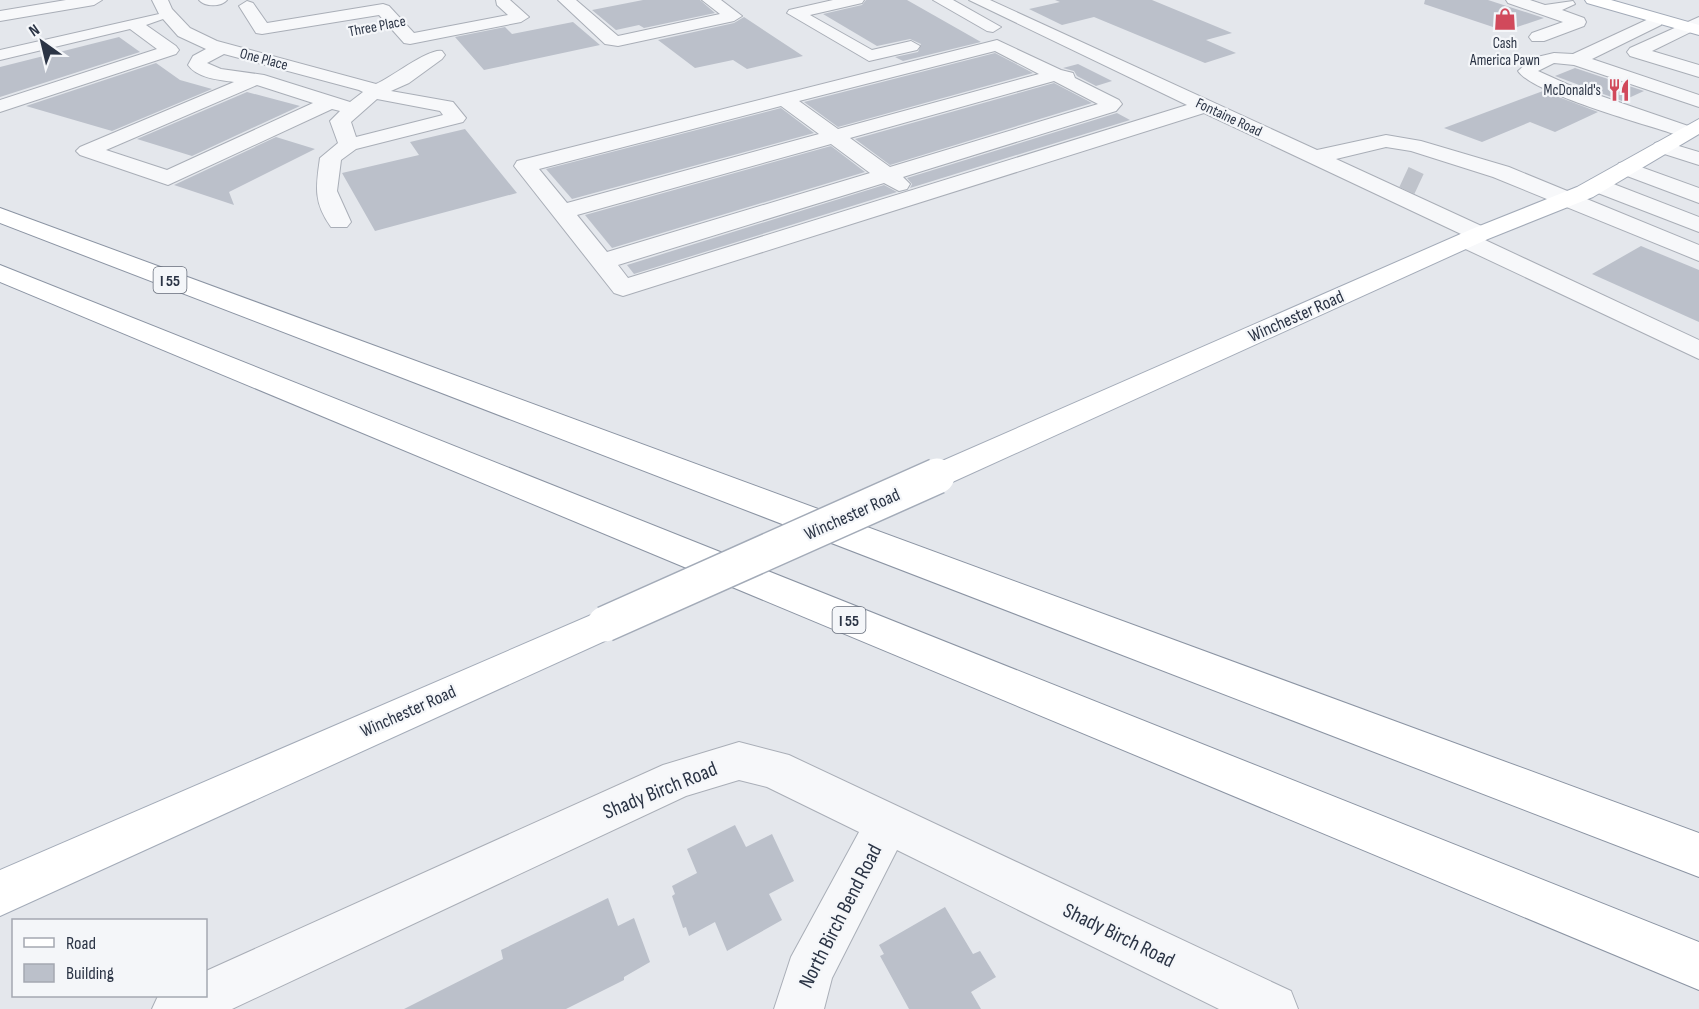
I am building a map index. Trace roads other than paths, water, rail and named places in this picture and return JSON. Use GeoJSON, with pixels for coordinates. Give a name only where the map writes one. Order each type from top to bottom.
{"type":"FeatureCollection","features":[{"type":"Feature","properties":{"kind":"main road"},"geometry":{"type":"LineString","coordinates":[[1593,0],[1659,19],[1695,33]]}},
{"type":"Feature","properties":{"kind":"main road","name":"Winchester Road"},"geometry":{"type":"LineString","coordinates":[[0,893],[1473,237],[1567,200],[1694,130]]}},
{"type":"Feature","properties":{"kind":"main road","name":"I 55"},"geometry":{"type":"LineString","coordinates":[[0,215],[1699,855]]}},
{"type":"Feature","properties":{"kind":"main road","name":"I 55"},"geometry":{"type":"LineString","coordinates":[[0,273],[1699,966]]}},
{"type":"Feature","properties":{"kind":"street"},"geometry":{"type":"LineString","coordinates":[[0,16],[94,0]]}},
{"type":"Feature","properties":{"kind":"street"},"geometry":{"type":"LineString","coordinates":[[207,0],[219,0]]}},
{"type":"Feature","properties":{"kind":"street"},"geometry":{"type":"LineString","coordinates":[[568,2],[593,0]]}},
{"type":"Feature","properties":{"kind":"street"},"geometry":{"type":"LineString","coordinates":[[568,2],[611,40],[618,41],[734,16],[710,0]]}},
{"type":"Feature","properties":{"kind":"street"},"geometry":{"type":"LineString","coordinates":[[856,0],[795,13],[868,56],[926,43]]}},
{"type":"Feature","properties":{"kind":"street"},"geometry":{"type":"LineString","coordinates":[[941,0],[994,27],[971,32]]}},
{"type":"Feature","properties":{"kind":"street","name":"Fontaine Road"},"geometry":{"type":"LineString","coordinates":[[977,0],[1422,207],[1473,237],[1699,351]]}},
{"type":"Feature","properties":{"kind":"street"},"geometry":{"type":"LineString","coordinates":[[1514,0],[1578,22],[1538,37]]}},
{"type":"Feature","properties":{"kind":"street"},"geometry":{"type":"LineString","coordinates":[[1545,10],[1580,0]]}},
{"type":"Feature","properties":{"kind":"street"},"geometry":{"type":"LineString","coordinates":[[247,6],[262,29],[383,9],[410,39],[520,17],[508,1],[481,6]]}},
{"type":"Feature","properties":{"kind":"street"},"geometry":{"type":"LineString","coordinates":[[0,56],[86,35],[131,15],[164,8]]}},
{"type":"Feature","properties":{"kind":"street","name":"One Place"},"geometry":{"type":"LineString","coordinates":[[164,8],[184,32],[221,48],[366,86],[379,93],[446,106],[456,118],[349,145]]}},
{"type":"Feature","properties":{"kind":"street"},"geometry":{"type":"LineString","coordinates":[[0,106],[170,50],[131,15]]}},
{"type":"Feature","properties":{"kind":"street","name":"Three Place"},"geometry":{"type":"LineString","coordinates":[[329,35],[417,19]]}},
{"type":"Feature","properties":{"kind":"street"},"geometry":{"type":"LineString","coordinates":[[1584,55],[1630,35],[1659,19]]}},
{"type":"Feature","properties":{"kind":"street"},"geometry":{"type":"LineString","coordinates":[[1695,33],[1670,36],[1636,52],[1698,75]]}},
{"type":"Feature","properties":{"kind":"street"},"geometry":{"type":"LineString","coordinates":[[1695,33],[1660,47],[1666,56],[1692,65],[1698,75]]}},
{"type":"Feature","properties":{"kind":"street"},"geometry":{"type":"LineString","coordinates":[[602,262],[1109,107],[1112,104],[997,45],[525,166],[622,288],[1205,106]]}},
{"type":"Feature","properties":{"kind":"street"},"geometry":{"type":"LineString","coordinates":[[240,52],[273,46]]}},
{"type":"Feature","properties":{"kind":"street"},"geometry":{"type":"LineString","coordinates":[[221,48],[199,60],[196,65],[217,74],[256,79],[353,109]]}},
{"type":"Feature","properties":{"kind":"street"},"geometry":{"type":"LineString","coordinates":[[1584,55],[1676,94],[1699,101]]}},
{"type":"Feature","properties":{"kind":"street"},"geometry":{"type":"LineString","coordinates":[[1694,130],[1636,114],[1547,83],[1527,70],[1539,62],[1554,58],[1584,55],[1698,75]]}},
{"type":"Feature","properties":{"kind":"street"},"geometry":{"type":"LineString","coordinates":[[339,222],[326,190],[331,158],[349,145],[340,121],[353,109],[436,56]]}},
{"type":"Feature","properties":{"kind":"street"},"geometry":{"type":"LineString","coordinates":[[1006,68],[1029,61]]}},
{"type":"Feature","properties":{"kind":"street"},"geometry":{"type":"LineString","coordinates":[[298,68],[279,76],[256,79],[87,151],[168,178],[331,102]]}},
{"type":"Feature","properties":{"kind":"street"},"geometry":{"type":"LineString","coordinates":[[562,212],[1056,75],[1072,78],[1160,120]]}},
{"type":"Feature","properties":{"kind":"street"},"geometry":{"type":"LineString","coordinates":[[732,186],[1078,87]]}},
{"type":"Feature","properties":{"kind":"street"},"geometry":{"type":"LineString","coordinates":[[1636,114],[1676,94]]}},
{"type":"Feature","properties":{"kind":"street"},"geometry":{"type":"LineString","coordinates":[[785,100],[917,196]]}},
{"type":"Feature","properties":{"kind":"street"},"geometry":{"type":"LineString","coordinates":[[791,127],[836,114]]}},
{"type":"Feature","properties":{"kind":"street"},"geometry":{"type":"LineString","coordinates":[[1315,157],[1386,141],[1414,145],[1501,172],[1699,254]]}},
{"type":"Feature","properties":{"kind":"street"},"geometry":{"type":"LineString","coordinates":[[1662,147],[1699,159]]}},
{"type":"Feature","properties":{"kind":"street"},"geometry":{"type":"LineString","coordinates":[[1345,150],[1411,180],[1437,198],[1434,203],[1422,207]]}},
{"type":"Feature","properties":{"kind":"street"},"geometry":{"type":"LineString","coordinates":[[1627,168],[1694,189]]}},
{"type":"Feature","properties":{"kind":"street"},"geometry":{"type":"LineString","coordinates":[[1598,184],[1699,225]]}},
{"type":"Feature","properties":{"kind":"street"},"geometry":{"type":"LineString","coordinates":[[547,193],[569,187]]}},
{"type":"Feature","properties":{"kind":"street"},"geometry":{"type":"LineString","coordinates":[[577,231],[599,225]]}},
{"type":"Feature","properties":{"kind":"street","name":"Shady Birch Road"},"geometry":{"type":"LineString","coordinates":[[207,995],[678,779],[707,768],[739,760],[758,763],[1273,1009]]}},
{"type":"Feature","properties":{"kind":"street","name":"North Birch Bend Road"},"geometry":{"type":"LineString","coordinates":[[798,1009],[815,959],[887,824]]}},
{"type":"Feature","properties":{"kind":"street","name":"Shady Birch Road"},"geometry":{"type":"LineString","coordinates":[[177,1009],[203,997]]}},
{"type":"Feature","properties":{"kind":"tunnel"},"geometry":{"type":"LineString","coordinates":[[1404,177],[1419,184]]}},
{"type":"Feature","properties":{"kind":"place","name":"Cash America Pawn"},"geometry":{"type":"Point","coordinates":[1505,19]}},
{"type":"Feature","properties":{"kind":"place","name":"McDonald's"},"geometry":{"type":"Point","coordinates":[1619,90]}}]}
